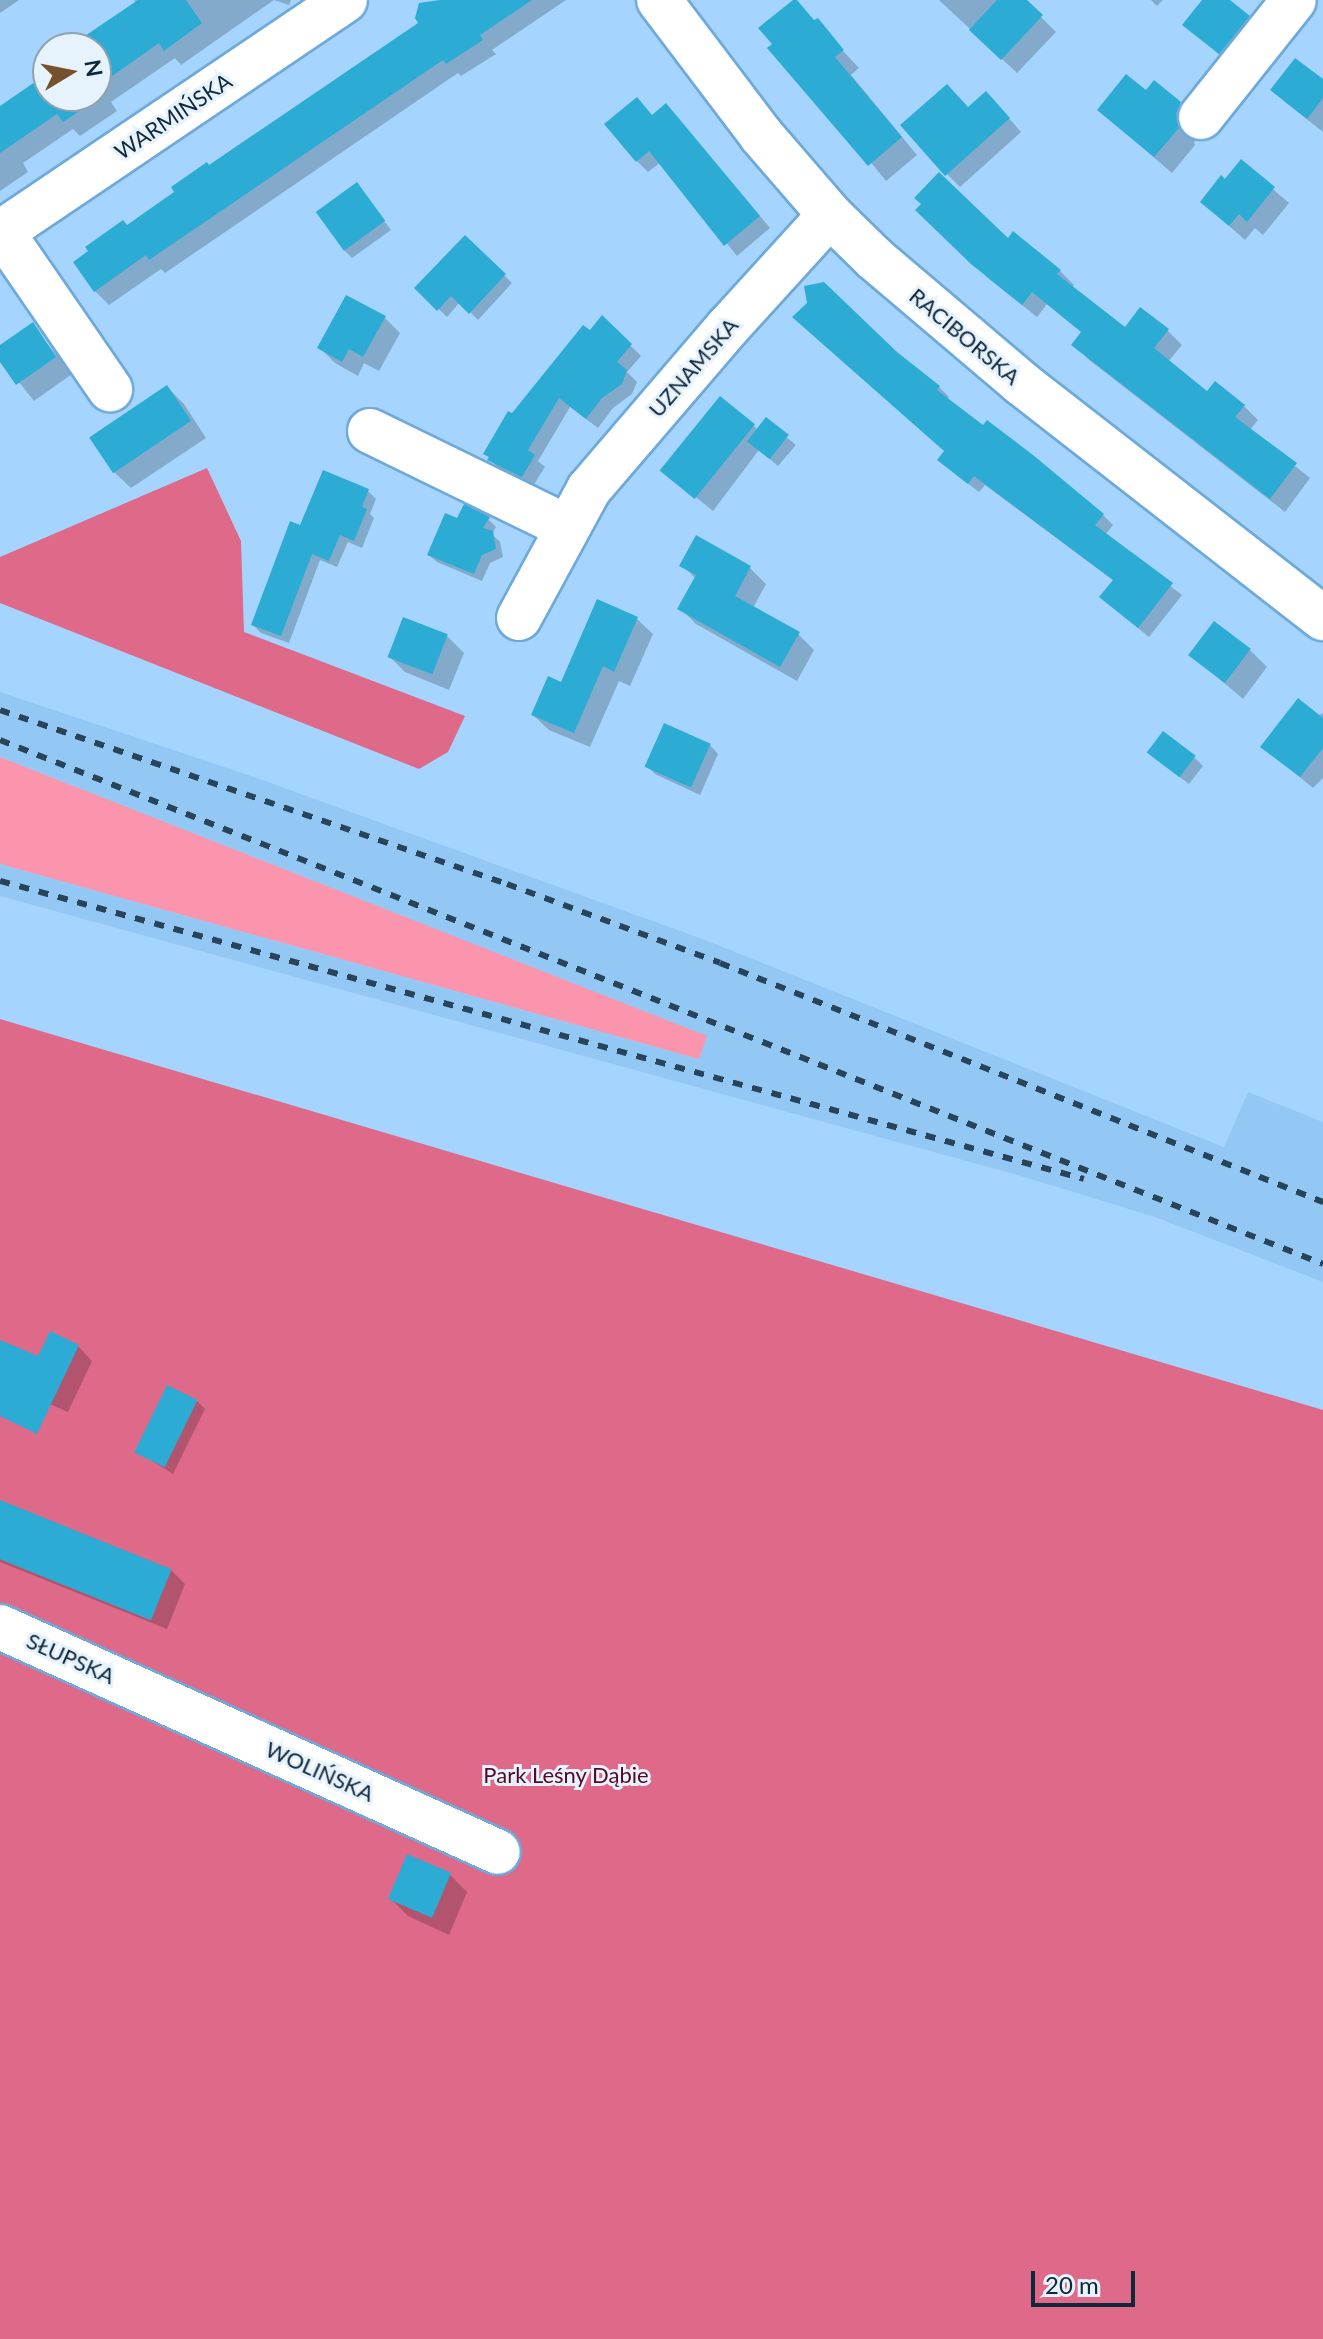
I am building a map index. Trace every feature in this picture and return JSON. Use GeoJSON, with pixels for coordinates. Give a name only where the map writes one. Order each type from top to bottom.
{"type":"FeatureCollection","features":[{"type":"Feature","properties":{"kind":"street","name":"WARMIŃSKA"},"geometry":{"type":"LineString","coordinates":[[110,389],[1,232],[345,0]]}},
{"type":"Feature","properties":{"kind":"street","name":"RACIBORSKA"},"geometry":{"type":"LineString","coordinates":[[659,0],[761,135],[830,215],[941,318],[1323,618]]}},
{"type":"Feature","properties":{"kind":"street"},"geometry":{"type":"LineString","coordinates":[[1201,117],[1294,0]]}},
{"type":"Feature","properties":{"kind":"street"},"geometry":{"type":"LineString","coordinates":[[1301,0],[1323,18]]}},
{"type":"Feature","properties":{"kind":"street","name":"UZNAMSKA"},"geometry":{"type":"LineString","coordinates":[[519,618],[589,489],[830,215]]}},
{"type":"Feature","properties":{"kind":"street"},"geometry":{"type":"LineString","coordinates":[[370,431],[567,527]]}},
{"type":"Feature","properties":{"kind":"street","name":"SŁUPSKA"},"geometry":{"type":"LineString","coordinates":[[0,1627],[142,1690]]}},
{"type":"Feature","properties":{"kind":"street","name":"WOLIŃSKA"},"geometry":{"type":"LineString","coordinates":[[142,1690],[498,1852]]}},
{"type":"Feature","properties":{"kind":"shaded area"},"geometry":{"type":"Polygon","coordinates":[[[0,692],[254,777],[700,938],[1224,1147],[1248,1092],[1323,1122],[1323,1282],[1155,1217],[1014,1174],[0,896],[0,864],[699,1059],[706,1036],[0,757],[0,692]]]}},
{"type":"Feature","properties":{"kind":"shaded area"},"geometry":{"type":"Polygon","coordinates":[[[0,757],[707,1036],[699,1059],[0,864],[0,757]]]}},
{"type":"Feature","properties":{"kind":"green space"},"geometry":{"type":"Polygon","coordinates":[[[207,468],[241,541],[244,632],[465,716],[448,752],[419,769],[0,603],[0,557],[207,468]]]}},
{"type":"Feature","properties":{"kind":"green space","name":"Park Leśny Dąbie"},"geometry":{"type":"Polygon","coordinates":[[[0,1019],[1323,1410],[1323,2339],[0,2339],[0,1019]]]}},
{"type":"Feature","properties":{"kind":"building"},"geometry":{"type":"Polygon","coordinates":[[[138,0],[186,0],[202,23],[164,51],[159,43],[112,76],[112,32],[91,32],[138,0]]]}},
{"type":"Feature","properties":{"kind":"building"},"geometry":{"type":"Polygon","coordinates":[[[440,0],[532,0],[480,35],[483,40],[446,64],[443,60],[149,260],[146,255],[94,292],[73,262],[88,251],[85,247],[123,220],[127,225],[174,192],[171,187],[207,162],[209,165],[418,23],[415,18],[419,3],[440,0]]]}},
{"type":"Feature","properties":{"kind":"building"},"geometry":{"type":"Polygon","coordinates":[[[797,0],[814,20],[818,18],[844,50],[835,57],[902,137],[868,166],[767,48],[772,44],[758,28],[797,0]]]}},
{"type":"Feature","properties":{"kind":"building"},"geometry":{"type":"Polygon","coordinates":[[[997,0],[1027,0],[1043,15],[1001,60],[969,30],[997,0]]]}},
{"type":"Feature","properties":{"kind":"building"},"geometry":{"type":"Polygon","coordinates":[[[1202,0],[1230,0],[1250,16],[1219,54],[1182,25],[1202,0]]]}},
{"type":"Feature","properties":{"kind":"building"},"geometry":{"type":"Polygon","coordinates":[[[1295,58],[1323,79],[1323,98],[1307,119],[1270,90],[1295,58]]]}},
{"type":"Feature","properties":{"kind":"building"},"geometry":{"type":"Polygon","coordinates":[[[1126,74],[1146,90],[1154,80],[1181,102],[1176,114],[1179,128],[1154,157],[1097,110],[1126,74]]]}},
{"type":"Feature","properties":{"kind":"building"},"geometry":{"type":"Polygon","coordinates":[[[32,84],[32,112],[78,112],[63,122],[57,114],[0,153],[0,106],[32,84]]]}},
{"type":"Feature","properties":{"kind":"building"},"geometry":{"type":"Polygon","coordinates":[[[947,84],[968,107],[986,91],[1010,118],[945,176],[900,125],[947,84]]]}},
{"type":"Feature","properties":{"kind":"building"},"geometry":{"type":"Polygon","coordinates":[[[637,97],[652,115],[666,103],[760,216],[724,246],[649,151],[636,162],[604,124],[637,97]]]}},
{"type":"Feature","properties":{"kind":"building"},"geometry":{"type":"Polygon","coordinates":[[[1241,159],[1275,187],[1247,222],[1239,214],[1229,226],[1200,202],[1221,175],[1225,179],[1241,159]]]}},
{"type":"Feature","properties":{"kind":"building"},"geometry":{"type":"Polygon","coordinates":[[[939,172],[1008,238],[1013,231],[1061,270],[1057,274],[1125,327],[1140,307],[1169,329],[1154,348],[1207,391],[1215,381],[1245,405],[1235,417],[1297,463],[1270,499],[1071,345],[1081,332],[1032,292],[1022,305],[971,264],[915,210],[921,204],[914,198],[939,172]]]}},
{"type":"Feature","properties":{"kind":"building"},"geometry":{"type":"Polygon","coordinates":[[[357,182],[385,221],[344,251],[316,212],[357,182]]]}},
{"type":"Feature","properties":{"kind":"building"},"geometry":{"type":"Polygon","coordinates":[[[465,235],[506,274],[469,314],[451,296],[437,311],[414,288],[465,235]]]}},
{"type":"Feature","properties":{"kind":"building"},"geometry":{"type":"Polygon","coordinates":[[[824,282],[897,352],[940,386],[937,390],[983,425],[987,420],[1033,455],[1104,514],[1095,525],[1173,583],[1138,628],[1099,597],[1113,580],[974,476],[968,484],[937,460],[944,451],[792,317],[807,303],[804,286],[824,282]]]}},
{"type":"Feature","properties":{"kind":"building"},"geometry":{"type":"Polygon","coordinates":[[[346,295],[386,316],[363,357],[349,349],[342,362],[317,348],[346,295]]]}},
{"type":"Feature","properties":{"kind":"building"},"geometry":{"type":"Polygon","coordinates":[[[602,315],[632,344],[617,362],[627,370],[622,384],[602,398],[586,419],[559,398],[528,450],[535,455],[522,477],[487,460],[489,457],[483,454],[508,411],[512,413],[583,325],[590,330],[602,315]]]}},
{"type":"Feature","properties":{"kind":"building"},"geometry":{"type":"Polygon","coordinates":[[[33,322],[56,357],[16,385],[0,362],[0,345],[33,322]]]}},
{"type":"Feature","properties":{"kind":"building"},"geometry":{"type":"Polygon","coordinates":[[[167,385],[191,421],[113,473],[89,438],[167,385]]]}},
{"type":"Feature","properties":{"kind":"building"},"geometry":{"type":"Polygon","coordinates":[[[720,396],[755,424],[695,499],[660,471],[720,396]]]}},
{"type":"Feature","properties":{"kind":"building"},"geometry":{"type":"Polygon","coordinates":[[[766,417],[789,435],[770,459],[747,441],[766,417]]]}},
{"type":"Feature","properties":{"kind":"building"},"geometry":{"type":"Polygon","coordinates":[[[323,470],[369,489],[362,507],[367,509],[354,541],[340,535],[329,561],[312,554],[281,636],[251,625],[290,521],[300,525],[323,470]]]}},
{"type":"Feature","properties":{"kind":"building"},"geometry":{"type":"Polygon","coordinates":[[[464,504],[490,517],[483,528],[493,531],[496,549],[482,555],[474,574],[427,555],[445,513],[457,518],[464,504]]]}},
{"type":"Feature","properties":{"kind":"building"},"geometry":{"type":"Polygon","coordinates":[[[696,535],[751,566],[735,596],[800,632],[780,667],[677,609],[696,575],[679,566],[696,535]]]}},
{"type":"Feature","properties":{"kind":"building"},"geometry":{"type":"Polygon","coordinates":[[[597,599],[638,617],[614,672],[603,666],[574,733],[531,715],[548,676],[561,682],[597,599]]]}},
{"type":"Feature","properties":{"kind":"building"},"geometry":{"type":"Polygon","coordinates":[[[403,617],[448,634],[432,674],[388,657],[403,617]]]}},
{"type":"Feature","properties":{"kind":"building"},"geometry":{"type":"Polygon","coordinates":[[[1214,621],[1251,649],[1225,683],[1188,655],[1214,621]]]}},
{"type":"Feature","properties":{"kind":"building"},"geometry":{"type":"Polygon","coordinates":[[[1298,698],[1323,718],[1323,748],[1300,777],[1260,747],[1298,698]]]}},
{"type":"Feature","properties":{"kind":"building"},"geometry":{"type":"Polygon","coordinates":[[[664,723],[711,744],[691,788],[644,767],[664,723]]]}},
{"type":"Feature","properties":{"kind":"building"},"geometry":{"type":"Polygon","coordinates":[[[1163,731],[1196,756],[1179,777],[1147,753],[1163,731]]]}},
{"type":"Feature","properties":{"kind":"building"},"geometry":{"type":"Polygon","coordinates":[[[50,1331],[79,1345],[37,1434],[0,1416],[0,1340],[38,1356],[50,1331]]]}},
{"type":"Feature","properties":{"kind":"building"},"geometry":{"type":"Polygon","coordinates":[[[167,1385],[198,1400],[165,1467],[134,1452],[167,1385]]]}},
{"type":"Feature","properties":{"kind":"building"},"geometry":{"type":"Polygon","coordinates":[[[0,1500],[172,1569],[151,1620],[0,1559],[0,1500]]]}},
{"type":"Feature","properties":{"kind":"building"},"geometry":{"type":"Polygon","coordinates":[[[407,1854],[451,1873],[432,1918],[388,1899],[407,1854]]]}},
{"type":"Feature","properties":{"kind":"railway"},"geometry":{"type":"LineString","coordinates":[[0,710],[507,884],[720,963],[1323,1202]]}},
{"type":"Feature","properties":{"kind":"railway"},"geometry":{"type":"LineString","coordinates":[[0,740],[1323,1264]]}},
{"type":"Feature","properties":{"kind":"railway"},"geometry":{"type":"LineString","coordinates":[[0,881],[1084,1179]]}}]}
